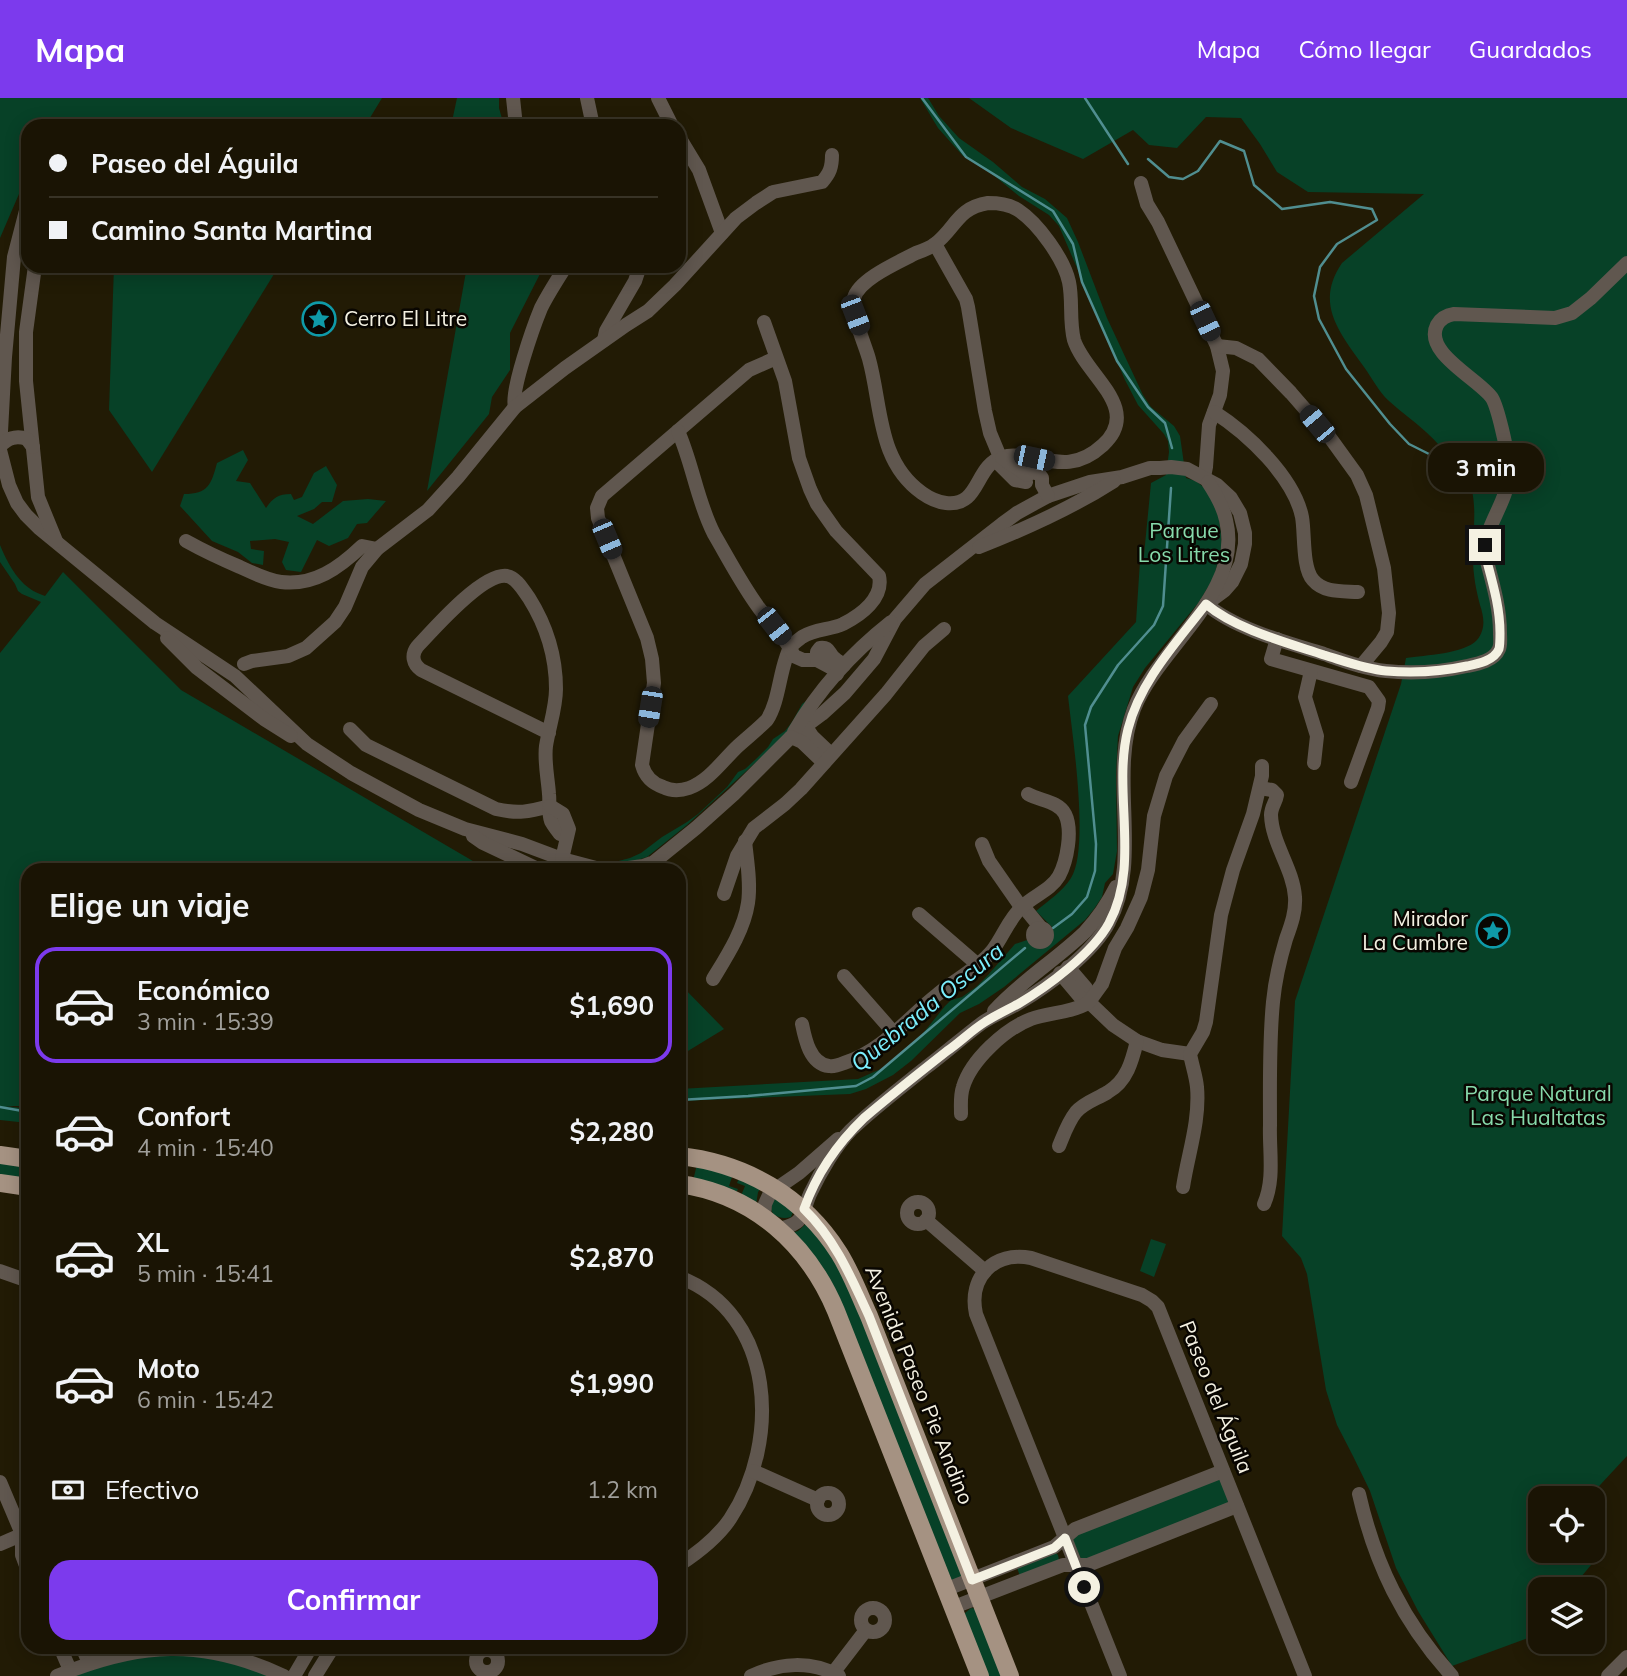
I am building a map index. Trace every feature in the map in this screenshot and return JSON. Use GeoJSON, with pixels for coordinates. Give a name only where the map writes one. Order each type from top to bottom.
{"type":"FeatureCollection","features":[{"type":"Feature","properties":{"kind":"main road"},"geometry":{"type":"LineString","coordinates":[[0,1155],[21,1157]]}},
{"type":"Feature","properties":{"kind":"main road","name":"Avenida Paseo Pie Andino"},"geometry":{"type":"LineString","coordinates":[[686,1156],[739,1170],[775,1188],[804,1209],[833,1243],[852,1276],[869,1316],[1010,1676]]}},
{"type":"Feature","properties":{"kind":"main road"},"geometry":{"type":"LineString","coordinates":[[0,1183],[21,1186]]}},
{"type":"Feature","properties":{"kind":"main road"},"geometry":{"type":"LineString","coordinates":[[686,1185],[722,1195],[779,1229],[809,1261],[830,1296],[980,1676]]}},
{"type":"Feature","properties":{"kind":"street"},"geometry":{"type":"LineString","coordinates":[[513,98],[515,119]]}},
{"type":"Feature","properties":{"kind":"street"},"geometry":{"type":"LineString","coordinates":[[587,98],[592,119]]}},
{"type":"Feature","properties":{"kind":"street"},"geometry":{"type":"LineString","coordinates":[[658,98],[668,119]]}},
{"type":"Feature","properties":{"kind":"street"},"geometry":{"type":"LineString","coordinates":[[686,149],[699,170],[722,233]]}},
{"type":"Feature","properties":{"kind":"street"},"geometry":{"type":"LineString","coordinates":[[240,670],[252,661],[288,656],[306,649],[335,622],[345,607],[362,567],[377,549],[428,510],[516,407],[565,368],[648,311],[676,285],[736,218],[756,203],[773,192],[822,182],[832,167],[832,155]]}},
{"type":"Feature","properties":{"kind":"street"},"geometry":{"type":"LineString","coordinates":[[1141,183],[1147,204],[1217,346],[1223,371],[1220,395],[1209,425],[1206,479]]}},
{"type":"Feature","properties":{"kind":"street"},"geometry":{"type":"LineString","coordinates":[[988,203],[1011,206],[1024,215],[1057,254],[1065,270],[1070,291],[1072,330],[1077,348],[1114,400],[1116,415],[1113,431],[1104,444],[1083,459],[1055,463],[1017,455],[1000,457],[986,468],[974,491],[958,503],[935,501],[911,484],[897,467],[887,446],[869,359],[853,309],[854,297],[863,284],[935,244],[968,209],[988,203]]}},
{"type":"Feature","properties":{"kind":"street"},"geometry":{"type":"LineString","coordinates":[[21,232],[14,257],[5,357],[1,446],[4,485],[26,515],[186,649],[240,670],[268,714]]}},
{"type":"Feature","properties":{"kind":"street"},"geometry":{"type":"LineString","coordinates":[[935,244],[966,299],[985,411],[1000,457],[1027,478],[1033,472],[1039,474],[1042,478],[1043,499]]}},
{"type":"Feature","properties":{"kind":"street"},"geometry":{"type":"LineString","coordinates":[[1206,604],[1255,631],[1384,671],[1443,670],[1483,662],[1494,656],[1499,650],[1499,611],[1485,545],[1505,493],[1508,460],[1491,397],[1438,347],[1435,338],[1438,324],[1445,317],[1454,314],[1555,318],[1572,313],[1627,263]]}},
{"type":"Feature","properties":{"kind":"street"},"geometry":{"type":"LineString","coordinates":[[34,273],[28,307],[25,357],[28,406],[38,497],[56,542]]}},
{"type":"Feature","properties":{"kind":"street"},"geometry":{"type":"LineString","coordinates":[[516,407],[515,390],[534,328],[541,309],[562,273]]}},
{"type":"Feature","properties":{"kind":"street"},"geometry":{"type":"LineString","coordinates":[[603,342],[606,331],[638,273]]}},
{"type":"Feature","properties":{"kind":"street"},"geometry":{"type":"LineString","coordinates":[[764,322],[785,381],[799,458],[810,489],[835,531],[879,576],[878,594],[874,601],[842,625],[813,631],[790,647],[772,713],[706,778],[681,791],[659,786],[644,774],[642,765],[654,683],[652,659],[598,518],[597,508],[602,496],[749,370],[776,358]]}},
{"type":"Feature","properties":{"kind":"street"},"geometry":{"type":"LineString","coordinates":[[1217,346],[1236,348],[1258,359],[1331,439],[1357,475],[1366,495],[1384,568],[1390,613],[1387,632],[1361,666]]}},
{"type":"Feature","properties":{"kind":"street"},"geometry":{"type":"LineString","coordinates":[[1214,412],[1253,442],[1287,483],[1302,517],[1307,567],[1311,578],[1321,587],[1332,591],[1358,592]]}},
{"type":"Feature","properties":{"kind":"street"},"geometry":{"type":"LineString","coordinates":[[678,431],[700,503],[713,532],[757,606],[790,647],[794,656],[803,660],[817,656],[820,648],[825,647],[830,650],[841,670]]}},
{"type":"Feature","properties":{"kind":"street"},"geometry":{"type":"LineString","coordinates":[[1,446],[14,437],[27,439],[33,447]]}},
{"type":"Feature","properties":{"kind":"street"},"geometry":{"type":"LineString","coordinates":[[764,1218],[763,1210],[767,1198],[775,1188],[799,1172],[984,1022],[1028,979],[1110,922],[1119,897],[1122,877],[1125,847],[1124,756],[1131,719],[1149,681],[1206,604],[1223,570],[1228,542],[1225,516],[1219,499],[1206,479],[1187,470],[1171,467],[1150,468],[1092,488],[1005,530],[965,553],[925,584],[873,646],[841,670],[806,727],[791,737]]}},
{"type":"Feature","properties":{"kind":"street"},"geometry":{"type":"LineString","coordinates":[[1005,530],[1043,499],[1092,488]]}},
{"type":"Feature","properties":{"kind":"street"},"geometry":{"type":"LineString","coordinates":[[17,503],[26,505],[38,497]]}},
{"type":"Feature","properties":{"kind":"street"},"geometry":{"type":"LineString","coordinates":[[186,541],[206,553],[282,582],[304,581],[327,575],[362,546],[377,549]]}},
{"type":"Feature","properties":{"kind":"street"},"geometry":{"type":"LineString","coordinates":[[549,733],[421,670],[414,663],[413,654],[417,647],[476,588],[493,578],[507,576],[516,581],[536,610],[548,637],[556,678],[555,706],[546,750],[552,822],[560,834],[567,835],[562,859]]}},
{"type":"Feature","properties":{"kind":"street"},"geometry":{"type":"LineString","coordinates":[[724,894],[733,865],[754,828],[785,804],[886,694],[924,646],[944,629]]}},
{"type":"Feature","properties":{"kind":"street"},"geometry":{"type":"LineString","coordinates":[[1277,639],[1271,659],[1369,687],[1379,701],[1351,782]]}},
{"type":"Feature","properties":{"kind":"street"},"geometry":{"type":"LineString","coordinates":[[653,863],[734,794],[817,709],[845,693],[866,670],[873,646]]}},
{"type":"Feature","properties":{"kind":"street"},"geometry":{"type":"LineString","coordinates":[[186,649],[197,668],[268,714],[307,744],[374,786],[419,810],[465,829],[522,844],[576,863]]}},
{"type":"Feature","properties":{"kind":"street"},"geometry":{"type":"LineString","coordinates":[[1311,671],[1305,697],[1317,736],[1314,763]]}},
{"type":"Feature","properties":{"kind":"street"},"geometry":{"type":"LineString","coordinates":[[961,1114],[960,1097],[966,1079],[978,1060],[999,1040],[1020,1024],[1078,1008],[1089,1002],[1105,979],[1112,956],[1145,888],[1154,816],[1166,776],[1184,741],[1211,704]]}},
{"type":"Feature","properties":{"kind":"street"},"geometry":{"type":"LineString","coordinates":[[806,727],[827,758]]}},
{"type":"Feature","properties":{"kind":"street"},"geometry":{"type":"LineString","coordinates":[[350,729],[366,745],[496,809],[515,813],[550,806]]}},
{"type":"Feature","properties":{"kind":"street"},"geometry":{"type":"LineString","coordinates":[[791,737],[827,758]]}},
{"type":"Feature","properties":{"kind":"street"},"geometry":{"type":"LineString","coordinates":[[1183,1187],[1196,1109],[1197,1086],[1190,1054],[1206,1022],[1224,904],[1259,788],[1262,766]]}},
{"type":"Feature","properties":{"kind":"street"},"geometry":{"type":"LineString","coordinates":[[1259,788],[1272,790],[1277,795],[1271,810],[1273,827],[1293,883],[1295,901],[1273,1004],[1270,1183],[1264,1204]]}},
{"type":"Feature","properties":{"kind":"street"},"geometry":{"type":"LineString","coordinates":[[802,1024],[814,1058],[828,1066],[847,1062],[866,1054],[936,995],[978,965],[997,944],[1021,907],[1056,881],[1066,859],[1068,822],[1061,809],[1028,794]]}},
{"type":"Feature","properties":{"kind":"street"},"geometry":{"type":"LineString","coordinates":[[465,829],[482,843],[525,863]]}},
{"type":"Feature","properties":{"kind":"street"},"geometry":{"type":"LineString","coordinates":[[713,979],[737,934],[748,905],[745,841]]}},
{"type":"Feature","properties":{"kind":"street"},"geometry":{"type":"LineString","coordinates":[[516,859],[513,851],[522,844]]}},
{"type":"Feature","properties":{"kind":"street"},"geometry":{"type":"LineString","coordinates":[[982,844],[989,861],[1055,958]]}},
{"type":"Feature","properties":{"kind":"street"},"geometry":{"type":"LineString","coordinates":[[919,914],[978,965]]}},
{"type":"Feature","properties":{"kind":"street"},"geometry":{"type":"LineString","coordinates":[[984,1022],[1035,993],[1064,970],[1091,936]]}},
{"type":"Feature","properties":{"kind":"street"},"geometry":{"type":"LineString","coordinates":[[1064,970],[1086,988],[1089,1002],[1105,1018],[1137,1041],[1163,1051],[1190,1054]]}},
{"type":"Feature","properties":{"kind":"street"},"geometry":{"type":"LineString","coordinates":[[844,976],[894,1033]]}},
{"type":"Feature","properties":{"kind":"street"},"geometry":{"type":"LineString","coordinates":[[1028,979],[1035,993]]}},
{"type":"Feature","properties":{"kind":"street"},"geometry":{"type":"LineString","coordinates":[[1059,1146],[1077,1111],[1109,1092],[1124,1077],[1137,1041]]}},
{"type":"Feature","properties":{"kind":"street"},"geometry":{"type":"LineString","coordinates":[[779,1229],[796,1222],[802,1216],[814,1184],[848,1133]]}},
{"type":"Feature","properties":{"kind":"street"},"geometry":{"type":"LineString","coordinates":[[799,1172],[808,1176],[814,1184]]}},
{"type":"Feature","properties":{"kind":"street"},"geometry":{"type":"LineString","coordinates":[[926,1220],[985,1271],[975,1289],[976,1314],[1120,1676]]}},
{"type":"Feature","properties":{"kind":"street","name":"Paseo del Águila"},"geometry":{"type":"LineString","coordinates":[[985,1271],[1004,1258],[1024,1256],[1142,1295],[1152,1301],[1160,1311],[1305,1676]]}},
{"type":"Feature","properties":{"kind":"street"},"geometry":{"type":"LineString","coordinates":[[0,1271],[21,1278]]}},
{"type":"Feature","properties":{"kind":"street"},"geometry":{"type":"LineString","coordinates":[[686,1280],[719,1300],[734,1316],[747,1337],[756,1366],[762,1408],[760,1444],[753,1471],[741,1499],[721,1530],[686,1560]]}},
{"type":"Feature","properties":{"kind":"street"},"geometry":{"type":"LineString","coordinates":[[753,1471],[818,1500]]}},
{"type":"Feature","properties":{"kind":"street"},"geometry":{"type":"LineString","coordinates":[[947,1589],[1054,1548],[1075,1530],[1223,1471]]}},
{"type":"Feature","properties":{"kind":"street"},"geometry":{"type":"LineString","coordinates":[[0,1482],[21,1525]]}},
{"type":"Feature","properties":{"kind":"street"},"geometry":{"type":"LineString","coordinates":[[1359,1494],[1375,1551],[1390,1586],[1418,1634],[1452,1676]]}},
{"type":"Feature","properties":{"kind":"street"},"geometry":{"type":"LineString","coordinates":[[954,1608],[1063,1565],[1088,1565],[1237,1506]]}},
{"type":"Feature","properties":{"kind":"street"},"geometry":{"type":"LineString","coordinates":[[0,1544],[21,1537]]}},
{"type":"Feature","properties":{"kind":"street"},"geometry":{"type":"LineString","coordinates":[[751,1676],[771,1668],[793,1665],[814,1667],[836,1674],[866,1630]]}},
{"type":"Feature","properties":{"kind":"street"},"geometry":{"type":"LineString","coordinates":[[61,1654],[63,1673],[89,1663],[127,1654]]}},
{"type":"Feature","properties":{"kind":"street"},"geometry":{"type":"LineString","coordinates":[[85,1654],[89,1663]]}},
{"type":"Feature","properties":{"kind":"street"},"geometry":{"type":"LineString","coordinates":[[217,1654],[259,1665],[284,1676]]}},
{"type":"Feature","properties":{"kind":"street"},"geometry":{"type":"LineString","coordinates":[[294,1676],[307,1654]]}},
{"type":"Feature","properties":{"kind":"street"},"geometry":{"type":"LineString","coordinates":[[315,1676],[329,1654]]}},
{"type":"Feature","properties":{"kind":"street"},"geometry":{"type":"LineString","coordinates":[[1608,1676],[1627,1657]]}},
{"type":"Feature","properties":{"kind":"green space"},"geometry":{"type":"Polygon","coordinates":[[[0,98],[382,98],[369,119],[21,119],[21,189],[0,238],[0,98]]]}},
{"type":"Feature","properties":{"kind":"green space"},"geometry":{"type":"Polygon","coordinates":[[[457,98],[499,98],[502,119],[452,119],[457,98]]]}},
{"type":"Feature","properties":{"kind":"green space","name":"Parque Los Litres"},"geometry":{"type":"Polygon","coordinates":[[[920,98],[928,98],[939,116],[959,138],[1022,187],[1045,199],[1067,218],[1107,318],[1143,395],[1151,407],[1174,426],[1180,436],[1186,478],[1196,481],[1206,489],[1218,507],[1222,545],[1214,577],[1199,602],[1145,668],[1133,687],[1118,736],[1117,851],[1113,874],[1105,883],[1102,897],[1085,920],[1004,987],[960,1013],[893,1075],[866,1089],[850,1094],[686,1101],[686,1089],[858,1079],[883,1068],[920,1037],[951,1000],[962,997],[976,987],[1015,944],[1052,927],[1036,911],[1068,883],[1076,863],[1079,842],[1078,790],[1068,696],[1136,622],[1140,561],[1144,555],[1151,483],[1166,475],[1168,441],[1138,405],[1125,380],[1059,226],[1049,215],[1019,196],[986,169],[963,156],[938,128],[920,98]]]}},
{"type":"Feature","properties":{"kind":"green space","name":"Parque Natural Las Hualtatas"},"geometry":{"type":"Polygon","coordinates":[[[969,98],[1627,98],[1627,1456],[1599,1486],[1528,1486],[1528,1563],[1593,1563],[1581,1577],[1528,1577],[1528,1638],[1452,1666],[1418,1611],[1396,1568],[1370,1491],[1337,1425],[1326,1390],[1307,1274],[1301,1258],[1282,1236],[1295,1001],[1401,684],[1406,658],[1444,653],[1471,645],[1480,636],[1483,627],[1474,570],[1473,498],[1467,477],[1430,435],[1382,393],[1339,330],[1330,305],[1334,278],[1342,263],[1424,194],[1308,192],[1277,172],[1241,118],[1206,117],[1177,148],[1149,145],[1133,130],[1083,159],[1011,128],[969,98]]]}},
{"type":"Feature","properties":{"kind":"green space"},"geometry":{"type":"Polygon","coordinates":[[[114,273],[275,273],[152,472],[109,410],[114,273]]]}},
{"type":"Feature","properties":{"kind":"green space"},"geometry":{"type":"Polygon","coordinates":[[[466,273],[540,273],[510,333],[510,370],[492,397],[489,414],[427,491],[466,273]]]}},
{"type":"Feature","properties":{"kind":"green space"},"geometry":{"type":"Polygon","coordinates":[[[243,450],[248,460],[236,481],[250,483],[266,508],[279,496],[291,494],[294,500],[302,497],[314,473],[326,466],[337,485],[332,502],[322,502],[314,509],[297,516],[313,524],[343,501],[386,501],[367,523],[357,524],[348,538],[329,546],[317,540],[301,572],[286,570],[282,562],[289,542],[275,539],[250,541],[251,549],[264,551],[263,565],[252,563],[238,552],[212,541],[180,506],[184,494],[192,494],[207,487],[217,463],[243,450]]]}},
{"type":"Feature","properties":{"kind":"green space"},"geometry":{"type":"Polygon","coordinates":[[[0,545],[20,580],[45,596],[63,572],[181,690],[476,863],[21,863],[21,1106],[6,1106],[21,1108],[21,1122],[0,1120],[0,653],[41,602],[18,591],[0,562],[0,545]]]}},
{"type":"Feature","properties":{"kind":"green space"},"geometry":{"type":"Polygon","coordinates":[[[813,696],[800,718],[775,745],[687,825],[647,857],[628,863],[611,863],[641,853],[698,814],[727,787],[738,772],[745,769],[773,739],[785,731],[802,704],[813,696]]]}},
{"type":"Feature","properties":{"kind":"green space"},"geometry":{"type":"Polygon","coordinates":[[[686,990],[724,1029],[686,1052],[686,990]]]}},
{"type":"Feature","properties":{"kind":"green space"},"geometry":{"type":"Polygon","coordinates":[[[0,1161],[21,1163],[21,1180],[0,1178],[0,1161]]]}},
{"type":"Feature","properties":{"kind":"green space"},"geometry":{"type":"Polygon","coordinates":[[[697,1164],[733,1174],[729,1186],[738,1189],[735,1195],[693,1181],[697,1164]]]}},
{"type":"Feature","properties":{"kind":"green space"},"geometry":{"type":"Polygon","coordinates":[[[740,1176],[762,1187],[758,1192],[756,1205],[740,1198],[745,1186],[737,1183],[740,1176]]]}},
{"type":"Feature","properties":{"kind":"green space"},"geometry":{"type":"Polygon","coordinates":[[[776,1198],[793,1212],[791,1217],[782,1218],[773,1214],[771,1209],[773,1199],[776,1198]]]}},
{"type":"Feature","properties":{"kind":"green space"},"geometry":{"type":"Polygon","coordinates":[[[808,1222],[839,1263],[963,1572],[958,1580],[951,1580],[938,1555],[791,1233],[798,1231],[808,1222]]]}},
{"type":"Feature","properties":{"kind":"green space"},"geometry":{"type":"Polygon","coordinates":[[[1151,1239],[1166,1244],[1154,1277],[1140,1271],[1151,1239]]]}},
{"type":"Feature","properties":{"kind":"green space"},"geometry":{"type":"Polygon","coordinates":[[[1216,1478],[1222,1481],[1229,1500],[1225,1506],[1088,1561],[1081,1559],[1073,1541],[1075,1533],[1216,1478]]]}},
{"type":"Feature","properties":{"kind":"green space"},"geometry":{"type":"Polygon","coordinates":[[[1056,1553],[1059,1560],[1020,1576],[1017,1568],[1056,1553]]]}},
{"type":"Feature","properties":{"kind":"green space"},"geometry":{"type":"Polygon","coordinates":[[[971,1608],[977,1609],[1004,1676],[985,1676],[964,1614],[971,1608]]]}},
{"type":"Feature","properties":{"kind":"green space"},"geometry":{"type":"Polygon","coordinates":[[[165,1654],[216,1657],[271,1676],[74,1676],[126,1658],[165,1654]]]}},
{"type":"Feature","properties":{"kind":"waterway","name":"Quebrada Oscura"},"geometry":{"type":"LineString","coordinates":[[922,98],[966,157],[1053,211],[1073,244],[1082,282],[1117,361],[1148,407],[1165,423],[1172,448]]}},
{"type":"Feature","properties":{"kind":"waterway"},"geometry":{"type":"LineString","coordinates":[[1085,98],[1128,164]]}},
{"type":"Feature","properties":{"kind":"waterway"},"geometry":{"type":"LineString","coordinates":[[1148,159],[1169,177],[1183,179],[1198,171],[1220,141],[1244,151],[1254,185],[1282,209],[1330,202],[1372,209],[1377,220],[1337,244],[1320,267],[1314,296],[1319,319],[1346,369],[1390,424],[1409,444],[1443,461],[1456,482]]}},
{"type":"Feature","properties":{"kind":"waterway","name":"Quebrada Oscura"},"geometry":{"type":"LineString","coordinates":[[1053,928],[1072,914],[1087,897],[1095,871],[1096,844],[1085,725],[1091,707],[1118,665],[1154,625],[1163,606],[1171,488]]}},
{"type":"Feature","properties":{"kind":"waterway","name":"Quebrada Oscura"},"geometry":{"type":"LineString","coordinates":[[686,1100],[856,1086],[873,1077],[1025,948]]}},
{"type":"Feature","properties":{"kind":"waterway","name":"Quebrada Oscura"},"geometry":{"type":"LineString","coordinates":[[0,1107],[21,1111]]}},
{"type":"Feature","properties":{"kind":"place","name":"Cerro El Litre"},"geometry":{"type":"Point","coordinates":[319,319]}},
{"type":"Feature","properties":{"kind":"place","name":"Mirador La Cumbre"},"geometry":{"type":"Point","coordinates":[1493,931]}},
{"type":"Feature","properties":{"kind":"route"},"geometry":{"type":"LineString","coordinates":[[1084,1587],[1065,1538],[1054,1548],[972,1580],[852,1276],[840,1254],[804,1209],[807,1200],[838,1146],[864,1118],[984,1022],[1035,993],[1060,974],[1096,942],[1105,930],[1117,904],[1124,865],[1124,756],[1131,719],[1149,681],[1206,604],[1255,631],[1361,666],[1384,671],[1409,672],[1464,667],[1483,662],[1499,650],[1499,611],[1485,545]]}}]}
